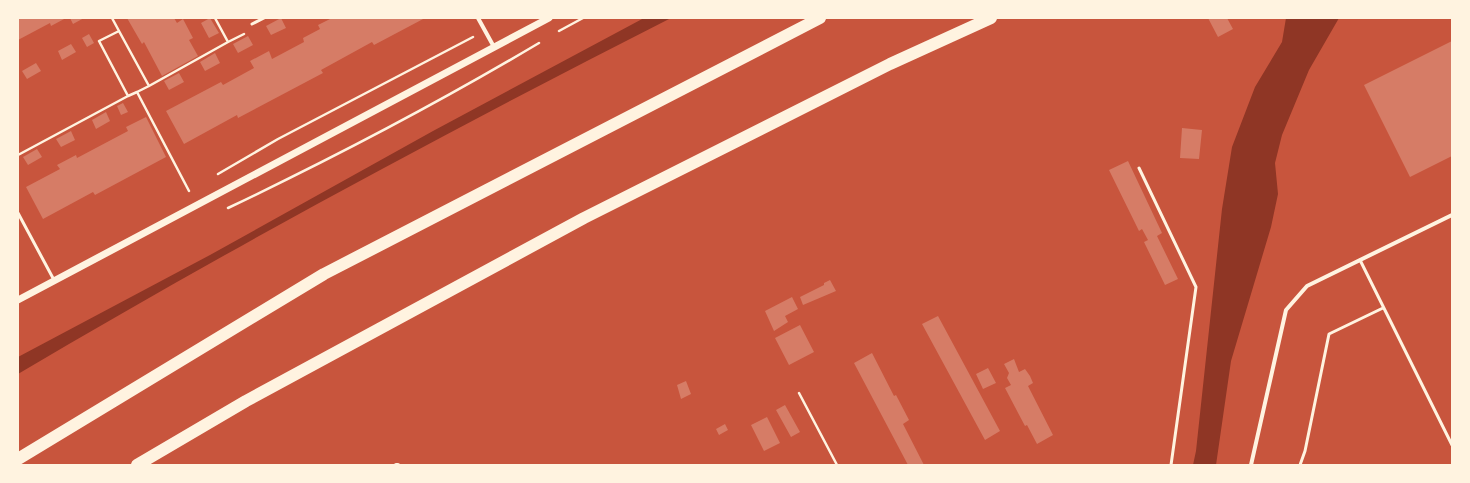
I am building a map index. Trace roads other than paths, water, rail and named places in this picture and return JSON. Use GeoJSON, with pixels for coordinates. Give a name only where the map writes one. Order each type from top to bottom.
{"type":"FeatureCollection","features":[{"type":"Feature","properties":{"kind":"highway"},"geometry":{"type":"LineString","coordinates":[[18,459],[324,274],[820,18]]}},
{"type":"Feature","properties":{"kind":"highway"},"geometry":{"type":"LineString","coordinates":[[137,465],[246,401],[584,218],[890,64],[991,18]]}},
{"type":"Feature","properties":{"kind":"street"},"geometry":{"type":"LineString","coordinates":[[478,18],[494,47]]}},
{"type":"Feature","properties":{"kind":"street"},"geometry":{"type":"LineString","coordinates":[[18,300],[549,18]]}},
{"type":"Feature","properties":{"kind":"street"},"geometry":{"type":"LineString","coordinates":[[1251,465],[1286,310],[1307,286],[1452,214]]}},
{"type":"Feature","properties":{"kind":"lane"},"geometry":{"type":"LineString","coordinates":[[252,24],[264,18]]}},
{"type":"Feature","properties":{"kind":"lane"},"geometry":{"type":"LineString","coordinates":[[1139,168],[1196,287],[1171,465]]}},
{"type":"Feature","properties":{"kind":"lane"},"geometry":{"type":"LineString","coordinates":[[18,213],[54,280]]}},
{"type":"Feature","properties":{"kind":"lane"},"geometry":{"type":"LineString","coordinates":[[1360,260],[1452,445]]}},
{"type":"Feature","properties":{"kind":"lane"},"geometry":{"type":"LineString","coordinates":[[1300,465],[1305,451],[1329,334],[1384,308]]}}]}
